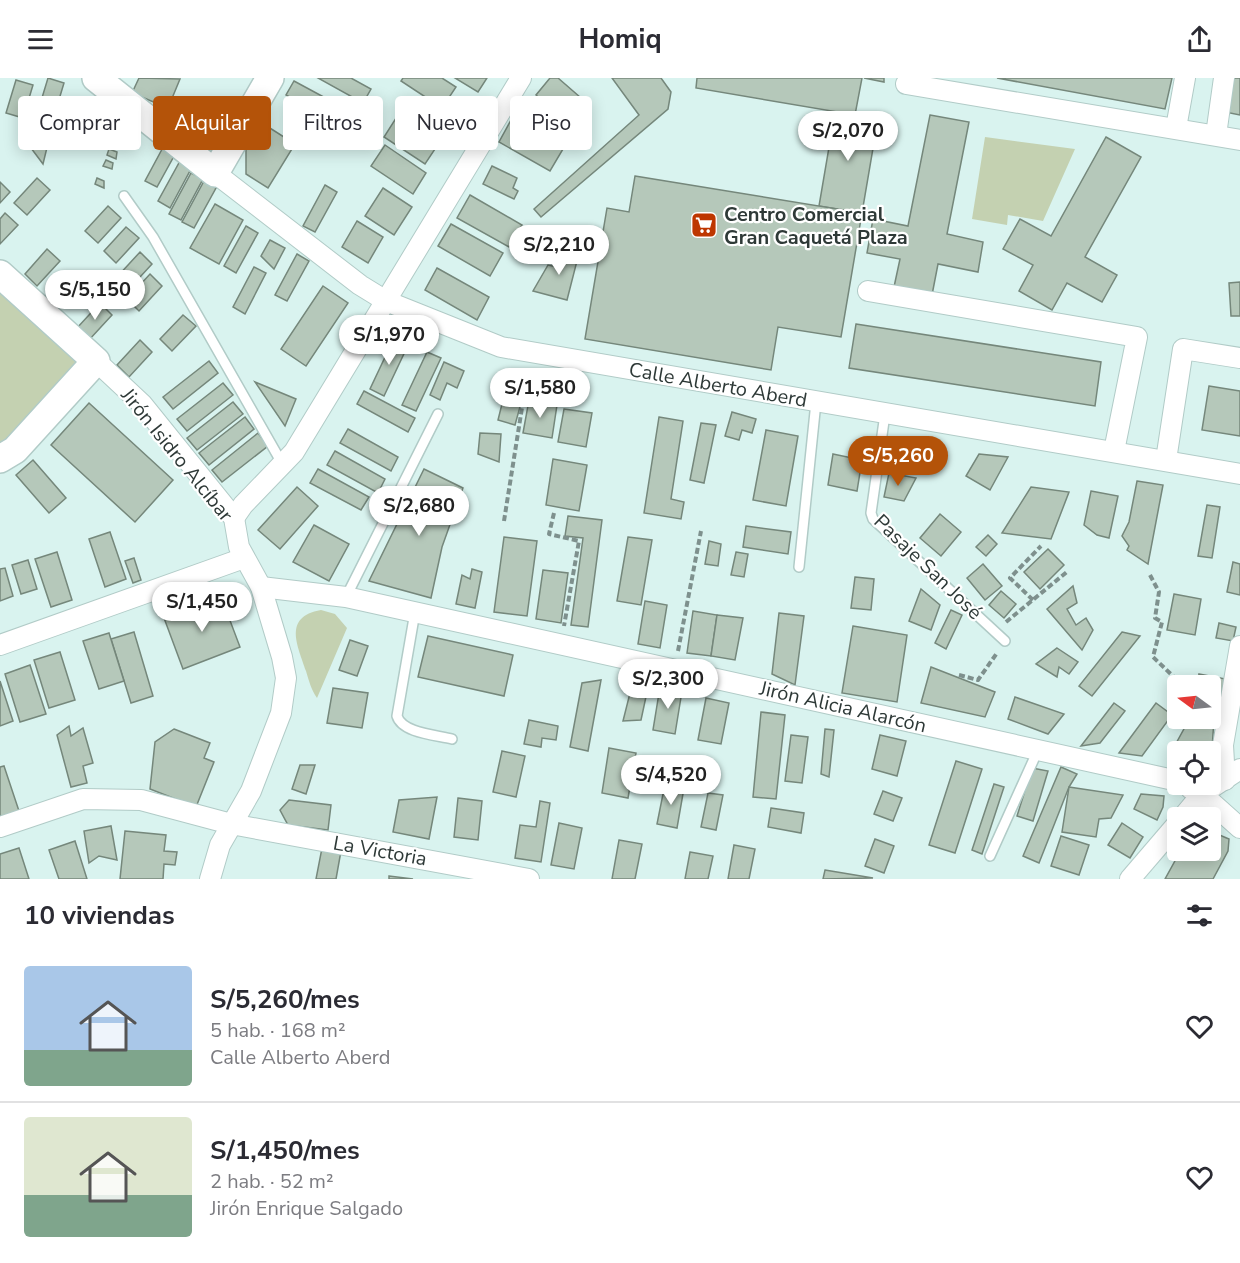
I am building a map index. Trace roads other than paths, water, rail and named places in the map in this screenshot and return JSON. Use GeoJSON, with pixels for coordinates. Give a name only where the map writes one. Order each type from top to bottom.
{"type":"FeatureCollection","features":[{"type":"Feature","properties":{"kind":"street"},"geometry":{"type":"LineString","coordinates":[[215,173],[270,78]]}},
{"type":"Feature","properties":{"kind":"street"},"geometry":{"type":"LineString","coordinates":[[234,518],[243,505],[294,452],[521,78]]}},
{"type":"Feature","properties":{"kind":"street"},"geometry":{"type":"LineString","coordinates":[[1176,129],[1185,78]]}},
{"type":"Feature","properties":{"kind":"street"},"geometry":{"type":"LineString","coordinates":[[1215,135],[1224,78]]}},
{"type":"Feature","properties":{"kind":"street","name":"Calle Alberto Aberd"},"geometry":{"type":"LineString","coordinates":[[111,83],[215,173],[360,285],[386,301],[482,341],[530,352],[1240,474]]}},
{"type":"Feature","properties":{"kind":"street"},"geometry":{"type":"LineString","coordinates":[[906,84],[1240,140]]}},
{"type":"Feature","properties":{"kind":"street","name":"Jirón Isidro Alcíbar"},"geometry":{"type":"LineString","coordinates":[[0,273],[142,404],[234,518],[236,534],[244,558],[261,587],[286,678],[281,713],[251,791],[220,845],[210,879]]}},
{"type":"Feature","properties":{"kind":"street"},"geometry":{"type":"LineString","coordinates":[[868,291],[1137,337],[1114,451]]}},
{"type":"Feature","properties":{"kind":"street"},"geometry":{"type":"LineString","coordinates":[[1167,460],[1183,349],[1240,358]]}},
{"type":"Feature","properties":{"kind":"street"},"geometry":{"type":"LineString","coordinates":[[0,459],[15,450],[96,361]]}},
{"type":"Feature","properties":{"kind":"street"},"geometry":{"type":"LineString","coordinates":[[0,645],[244,558]]}},
{"type":"Feature","properties":{"kind":"street","name":"Jirón Alicia Alarcón"},"geometry":{"type":"LineString","coordinates":[[261,587],[346,597],[1167,779]]}},
{"type":"Feature","properties":{"kind":"street"},"geometry":{"type":"LineString","coordinates":[[1233,775],[1223,745],[1240,646]]}},
{"type":"Feature","properties":{"kind":"street"},"geometry":{"type":"LineString","coordinates":[[1191,807],[1201,795]]}},
{"type":"Feature","properties":{"kind":"street"},"geometry":{"type":"LineString","coordinates":[[1203,795],[1240,828]]}},
{"type":"Feature","properties":{"kind":"street","name":"La Victoria"},"geometry":{"type":"LineString","coordinates":[[0,827],[83,799],[141,800],[231,824],[503,873],[508,878],[529,879]]}},
{"type":"Feature","properties":{"kind":"street"},"geometry":{"type":"LineString","coordinates":[[1130,879],[1167,836]]}},
{"type":"Feature","properties":{"kind":"lane"},"geometry":{"type":"LineString","coordinates":[[124,196],[153,237],[283,466]]}},
{"type":"Feature","properties":{"kind":"lane"},"geometry":{"type":"LineString","coordinates":[[800,567],[816,402]]}},
{"type":"Feature","properties":{"kind":"lane"},"geometry":{"type":"LineString","coordinates":[[346,597],[438,414]]}},
{"type":"Feature","properties":{"kind":"lane","name":"Pasaje San José"},"geometry":{"type":"LineString","coordinates":[[885,414],[872,502],[873,519],[1005,641]]}},
{"type":"Feature","properties":{"kind":"lane"},"geometry":{"type":"LineString","coordinates":[[415,612],[397,709],[399,722],[407,728],[452,739]]}},
{"type":"Feature","properties":{"kind":"lane"},"geometry":{"type":"LineString","coordinates":[[990,856],[1038,750]]}},
{"type":"Feature","properties":{"kind":"place","name":"Centro Comercial Gran Caquetá Plaza"},"geometry":{"type":"Point","coordinates":[704,225]}}]}
